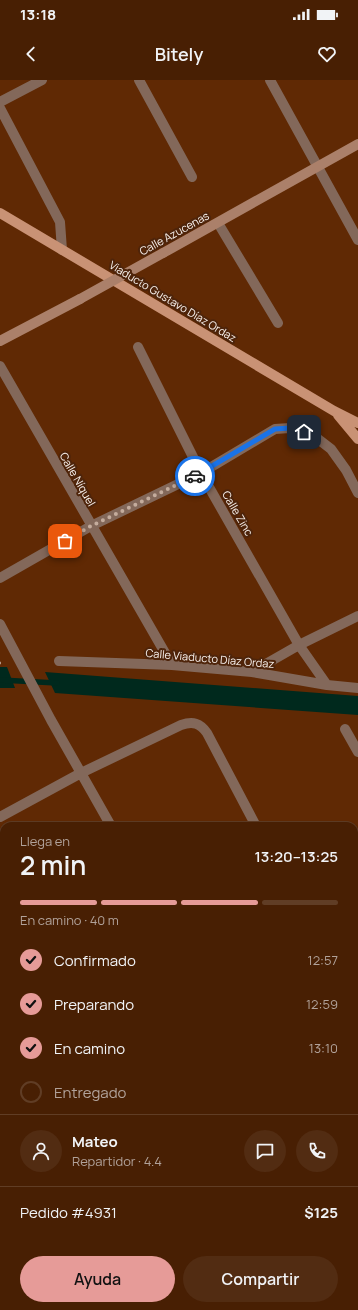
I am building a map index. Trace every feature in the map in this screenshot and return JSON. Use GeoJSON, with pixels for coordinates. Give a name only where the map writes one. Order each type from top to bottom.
{"type":"FeatureCollection","features":[{"type":"Feature","properties":{"kind":"main road","name":"Viaducto Gustavo Díaz Ordaz"},"geometry":{"type":"LineString","coordinates":[[0,213],[334,411],[358,423]]}},
{"type":"Feature","properties":{"kind":"main road","name":"Viaducto Gustavo Díaz Ordaz"},"geometry":{"type":"LineString","coordinates":[[334,411],[358,439]]}},
{"type":"Feature","properties":{"kind":"street"},"geometry":{"type":"LineString","coordinates":[[0,102],[42,80]]}},
{"type":"Feature","properties":{"kind":"street"},"geometry":{"type":"LineString","coordinates":[[139,80],[192,177]]}},
{"type":"Feature","properties":{"kind":"street"},"geometry":{"type":"LineString","coordinates":[[270,80],[317,168],[358,240]]}},
{"type":"Feature","properties":{"kind":"street"},"geometry":{"type":"LineString","coordinates":[[0,108],[60,222],[62,250]]}},
{"type":"Feature","properties":{"kind":"street","name":"Calle Azucenas"},"geometry":{"type":"LineString","coordinates":[[0,341],[80,299],[358,144]]}},
{"type":"Feature","properties":{"kind":"street"},"geometry":{"type":"LineString","coordinates":[[218,223],[278,323]]}},
{"type":"Feature","properties":{"kind":"street","name":"Calle Zinc"},"geometry":{"type":"LineString","coordinates":[[138,347],[201,472],[299,645],[327,685]]}},
{"type":"Feature","properties":{"kind":"street","name":"Calle Níquel"},"geometry":{"type":"LineString","coordinates":[[0,366],[172,665]]}},
{"type":"Feature","properties":{"kind":"street"},"geometry":{"type":"LineString","coordinates":[[0,578],[91,526],[201,472],[275,429],[290,428],[304,432],[318,439],[331,449],[346,470],[358,493]]}},
{"type":"Feature","properties":{"kind":"street"},"geometry":{"type":"LineString","coordinates":[[252,672],[299,645],[358,616]]}},
{"type":"Feature","properties":{"kind":"street"},"geometry":{"type":"LineString","coordinates":[[0,624],[51,720],[109,822]]}},
{"type":"Feature","properties":{"kind":"street","name":"Calle Viaducto Díaz Ordaz"},"geometry":{"type":"LineString","coordinates":[[59,661],[172,665],[252,672],[327,685],[358,688]]}},
{"type":"Feature","properties":{"kind":"street"},"geometry":{"type":"LineString","coordinates":[[0,817],[81,773],[189,722],[196,723],[203,727],[207,733],[254,822]]}},
{"type":"Feature","properties":{"kind":"street"},"geometry":{"type":"LineString","coordinates":[[345,729],[358,752]]}},
{"type":"Feature","properties":{"kind":"shaded area"},"geometry":{"type":"Polygon","coordinates":[[[0,667],[7,667],[15,688],[0,688],[0,667]]]}},
{"type":"Feature","properties":{"kind":"shaded area"},"geometry":{"type":"Polygon","coordinates":[[[45,672],[358,696],[358,715],[55,693],[45,672]]]}},
{"type":"Feature","properties":{"kind":"waterway"},"geometry":{"type":"LineString","coordinates":[[0,680],[57,683]]}},
{"type":"Feature","properties":{"kind":"way so far"},"geometry":{"type":"LineString","coordinates":[[65,541],[91,526],[195,476]]}},
{"type":"Feature","properties":{"kind":"route"},"geometry":{"type":"LineString","coordinates":[[195,476],[275,429],[290,428],[304,432]]}}]}
